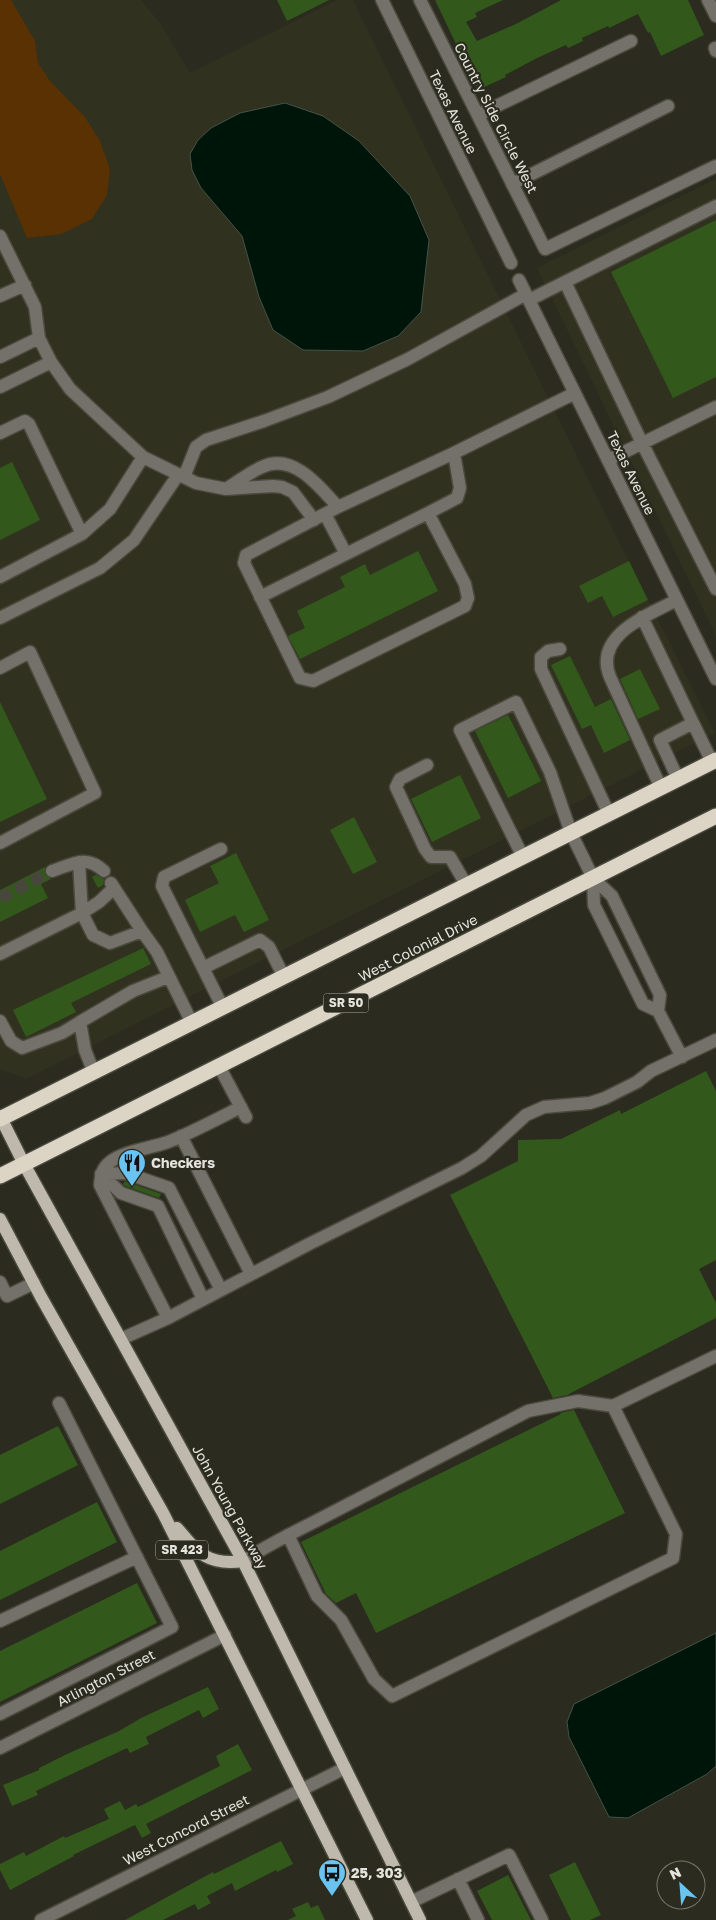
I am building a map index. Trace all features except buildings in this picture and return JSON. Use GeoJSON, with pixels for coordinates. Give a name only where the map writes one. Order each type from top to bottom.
{"type":"FeatureCollection","features":[{"type":"Feature","properties":{"kind":"highway"},"geometry":{"type":"LineString","coordinates":[[0,1118],[714,761]]}},
{"type":"Feature","properties":{"kind":"highway","name":"West Colonial Drive"},"geometry":{"type":"LineString","coordinates":[[0,1176],[594,878],[713,816]]}},
{"type":"Feature","properties":{"kind":"main road","name":"John Young Parkway"},"geometry":{"type":"LineString","coordinates":[[0,1118],[243,1561],[420,1920]]}},
{"type":"Feature","properties":{"kind":"main road","name":"SR 423"},"geometry":{"type":"LineString","coordinates":[[0,1219],[164,1513],[367,1920]]}},
{"type":"Feature","properties":{"kind":"main road"},"geometry":{"type":"LineString","coordinates":[[164,1513],[194,1548],[211,1560],[227,1563],[243,1561]]}},
{"type":"Feature","properties":{"kind":"street","name":"Texas Avenue"},"geometry":{"type":"LineString","coordinates":[[382,0],[511,264]]}},
{"type":"Feature","properties":{"kind":"street","name":"Country Side Circle West"},"geometry":{"type":"LineString","coordinates":[[420,0],[544,249],[710,168]]}},
{"type":"Feature","properties":{"kind":"street"},"geometry":{"type":"LineString","coordinates":[[708,0],[716,16]]}},
{"type":"Feature","properties":{"kind":"street"},"geometry":{"type":"LineString","coordinates":[[478,115],[631,41]]}},
{"type":"Feature","properties":{"kind":"street"},"geometry":{"type":"LineString","coordinates":[[512,184],[668,106]]}},
{"type":"Feature","properties":{"kind":"street"},"geometry":{"type":"LineString","coordinates":[[0,618],[100,568],[134,540],[181,476],[196,447],[206,440],[328,397],[408,359],[527,297],[565,282],[716,206]]}},
{"type":"Feature","properties":{"kind":"street"},"geometry":{"type":"LineString","coordinates":[[0,236],[35,307],[39,338],[51,362],[70,389],[144,457],[196,483],[226,489],[282,487],[292,492],[319,517],[346,554]]}},
{"type":"Feature","properties":{"kind":"street","name":"Texas Avenue"},"geometry":{"type":"LineString","coordinates":[[519,280],[677,600],[711,658],[716,679]]}},
{"type":"Feature","properties":{"kind":"street"},"geometry":{"type":"LineString","coordinates":[[565,282],[642,443],[716,589]]}},
{"type":"Feature","properties":{"kind":"street"},"geometry":{"type":"LineString","coordinates":[[0,296],[25,285]]}},
{"type":"Feature","properties":{"kind":"street"},"geometry":{"type":"LineString","coordinates":[[0,356],[39,338]]}},
{"type":"Feature","properties":{"kind":"street"},"geometry":{"type":"LineString","coordinates":[[0,387],[51,362]]}},
{"type":"Feature","properties":{"kind":"street"},"geometry":{"type":"LineString","coordinates":[[428,513],[465,584],[468,598],[465,606],[313,680],[300,678],[244,563],[246,555],[338,507],[454,453],[575,393]]}},
{"type":"Feature","properties":{"kind":"street"},"geometry":{"type":"LineString","coordinates":[[608,460],[716,408]]}},
{"type":"Feature","properties":{"kind":"street"},"geometry":{"type":"LineString","coordinates":[[0,433],[25,421],[29,424],[82,534]]}},
{"type":"Feature","properties":{"kind":"street"},"geometry":{"type":"LineString","coordinates":[[260,597],[457,498],[460,488],[454,453]]}},
{"type":"Feature","properties":{"kind":"street"},"geometry":{"type":"LineString","coordinates":[[0,577],[82,534],[110,509],[144,457]]}},
{"type":"Feature","properties":{"kind":"street"},"geometry":{"type":"LineString","coordinates":[[226,489],[263,466],[279,464],[299,470],[315,481],[338,507]]}},
{"type":"Feature","properties":{"kind":"street"},"geometry":{"type":"LineString","coordinates":[[661,788],[606,667],[606,657],[611,644],[625,628],[642,617],[677,600]]}},
{"type":"Feature","properties":{"kind":"street"},"geometry":{"type":"LineString","coordinates":[[642,617],[693,723],[714,761]]}},
{"type":"Feature","properties":{"kind":"street"},"geometry":{"type":"LineString","coordinates":[[560,649],[548,651],[541,657],[541,669],[609,814]]}},
{"type":"Feature","properties":{"kind":"street"},"geometry":{"type":"LineString","coordinates":[[0,668],[30,652],[95,793],[0,843]]}},
{"type":"Feature","properties":{"kind":"street"},"geometry":{"type":"LineString","coordinates":[[523,857],[460,730],[516,702],[550,772],[571,833],[594,878],[612,896],[660,995],[658,1011],[682,1057]]}},
{"type":"Feature","properties":{"kind":"street"},"geometry":{"type":"LineString","coordinates":[[678,779],[660,740],[693,723]]}},
{"type":"Feature","properties":{"kind":"street"},"geometry":{"type":"LineString","coordinates":[[427,765],[400,779],[396,788],[425,849],[431,857],[450,857],[466,886]]}},
{"type":"Feature","properties":{"kind":"street"},"geometry":{"type":"LineString","coordinates":[[221,849],[164,877],[162,886],[223,1008]]}},
{"type":"Feature","properties":{"kind":"street"},"geometry":{"type":"LineString","coordinates":[[52,871],[85,860],[96,863],[110,880],[157,952],[192,1023]]}},
{"type":"Feature","properties":{"kind":"street"},"geometry":{"type":"LineString","coordinates":[[79,862],[82,913],[93,936],[110,943],[142,931]]}},
{"type":"Feature","properties":{"kind":"street"},"geometry":{"type":"LineString","coordinates":[[594,878],[594,905],[643,1004],[658,1011]]}},
{"type":"Feature","properties":{"kind":"street"},"geometry":{"type":"LineString","coordinates":[[0,954],[82,913],[99,902],[110,880]]}},
{"type":"Feature","properties":{"kind":"street"},"geometry":{"type":"LineString","coordinates":[[203,968],[260,940],[269,947],[284,977]]}},
{"type":"Feature","properties":{"kind":"street"},"geometry":{"type":"LineString","coordinates":[[0,1021],[11,1041],[22,1048],[62,1033],[133,991],[168,977]]}},
{"type":"Feature","properties":{"kind":"street"},"geometry":{"type":"LineString","coordinates":[[80,1022],[85,1050],[94,1072]]}},
{"type":"Feature","properties":{"kind":"street"},"geometry":{"type":"LineString","coordinates":[[121,1339],[168,1318],[462,1168],[481,1156],[526,1116],[544,1107],[590,1103],[637,1082],[651,1071],[716,1040]]}},
{"type":"Feature","properties":{"kind":"street"},"geometry":{"type":"LineString","coordinates":[[168,1318],[100,1185],[101,1174],[110,1162],[126,1153],[146,1149],[244,1112],[219,1066]]}},
{"type":"Feature","properties":{"kind":"street"},"geometry":{"type":"LineString","coordinates":[[181,1136],[251,1274]]}},
{"type":"Feature","properties":{"kind":"street"},"geometry":{"type":"LineString","coordinates":[[101,1174],[126,1174],[169,1188],[221,1290]]}},
{"type":"Feature","properties":{"kind":"street"},"geometry":{"type":"LineString","coordinates":[[101,1174],[121,1193],[158,1206],[203,1299]]}},
{"type":"Feature","properties":{"kind":"street"},"geometry":{"type":"LineString","coordinates":[[0,1283],[7,1296],[34,1283]]}},
{"type":"Feature","properties":{"kind":"street"},"geometry":{"type":"LineString","coordinates":[[243,1561],[528,1411],[578,1401],[613,1406],[716,1356]]}},
{"type":"Feature","properties":{"kind":"street"},"geometry":{"type":"LineString","coordinates":[[0,1714],[172,1626],[59,1403]]}},
{"type":"Feature","properties":{"kind":"street"},"geometry":{"type":"LineString","coordinates":[[288,1536],[317,1596],[341,1620],[374,1680],[392,1696],[673,1558],[676,1534],[613,1406]]}},
{"type":"Feature","properties":{"kind":"street"},"geometry":{"type":"LineString","coordinates":[[0,1621],[137,1557]]}},
{"type":"Feature","properties":{"kind":"street","name":"Arlington Street"},"geometry":{"type":"LineString","coordinates":[[0,1748],[226,1634]]}},
{"type":"Feature","properties":{"kind":"street","name":"West Concord Street"},"geometry":{"type":"LineString","coordinates":[[41,1920],[345,1768]]}},
{"type":"Feature","properties":{"kind":"street"},"geometry":{"type":"LineString","coordinates":[[411,1902],[509,1854],[542,1920]]}},
{"type":"Feature","properties":{"kind":"street"},"geometry":{"type":"LineString","coordinates":[[458,1879],[478,1920]]}},
{"type":"Feature","properties":{"kind":"shaded area"},"geometry":{"type":"Polygon","coordinates":[[[0,0],[141,0],[160,23],[190,73],[337,0],[353,0],[715,733],[26,1079],[0,1069],[0,0]]]}},
{"type":"Feature","properties":{"kind":"shaded area"},"geometry":{"type":"Polygon","coordinates":[[[0,0],[11,0],[35,41],[38,63],[50,81],[85,117],[100,141],[110,169],[107,195],[92,219],[61,234],[27,238],[0,174],[0,0]]]}},
{"type":"Feature","properties":{"kind":"shaded area"},"geometry":{"type":"Polygon","coordinates":[[[285,103],[323,116],[359,141],[410,196],[429,240],[421,312],[398,336],[363,351],[303,350],[273,330],[259,297],[242,236],[201,188],[192,170],[190,154],[198,140],[211,128],[240,113],[285,103]]]}},
{"type":"Feature","properties":{"kind":"shaded area"},"geometry":{"type":"Polygon","coordinates":[[[716,179],[716,636],[537,268],[716,179]]]}},
{"type":"Feature","properties":{"kind":"shaded area"},"geometry":{"type":"Polygon","coordinates":[[[716,1633],[716,1766],[707,1774],[628,1818],[609,1817],[569,1737],[567,1722],[574,1704],[716,1633]]]}},
{"type":"Feature","properties":{"kind":"tunnel"},"geometry":{"type":"LineString","coordinates":[[0,898],[52,871]]}},
{"type":"Feature","properties":{"kind":"place","name":"Checkers"},"geometry":{"type":"Point","coordinates":[132,1187]}},
{"type":"Feature","properties":{"kind":"place","name":"25, 303"},"geometry":{"type":"Point","coordinates":[332,1897]}}]}
